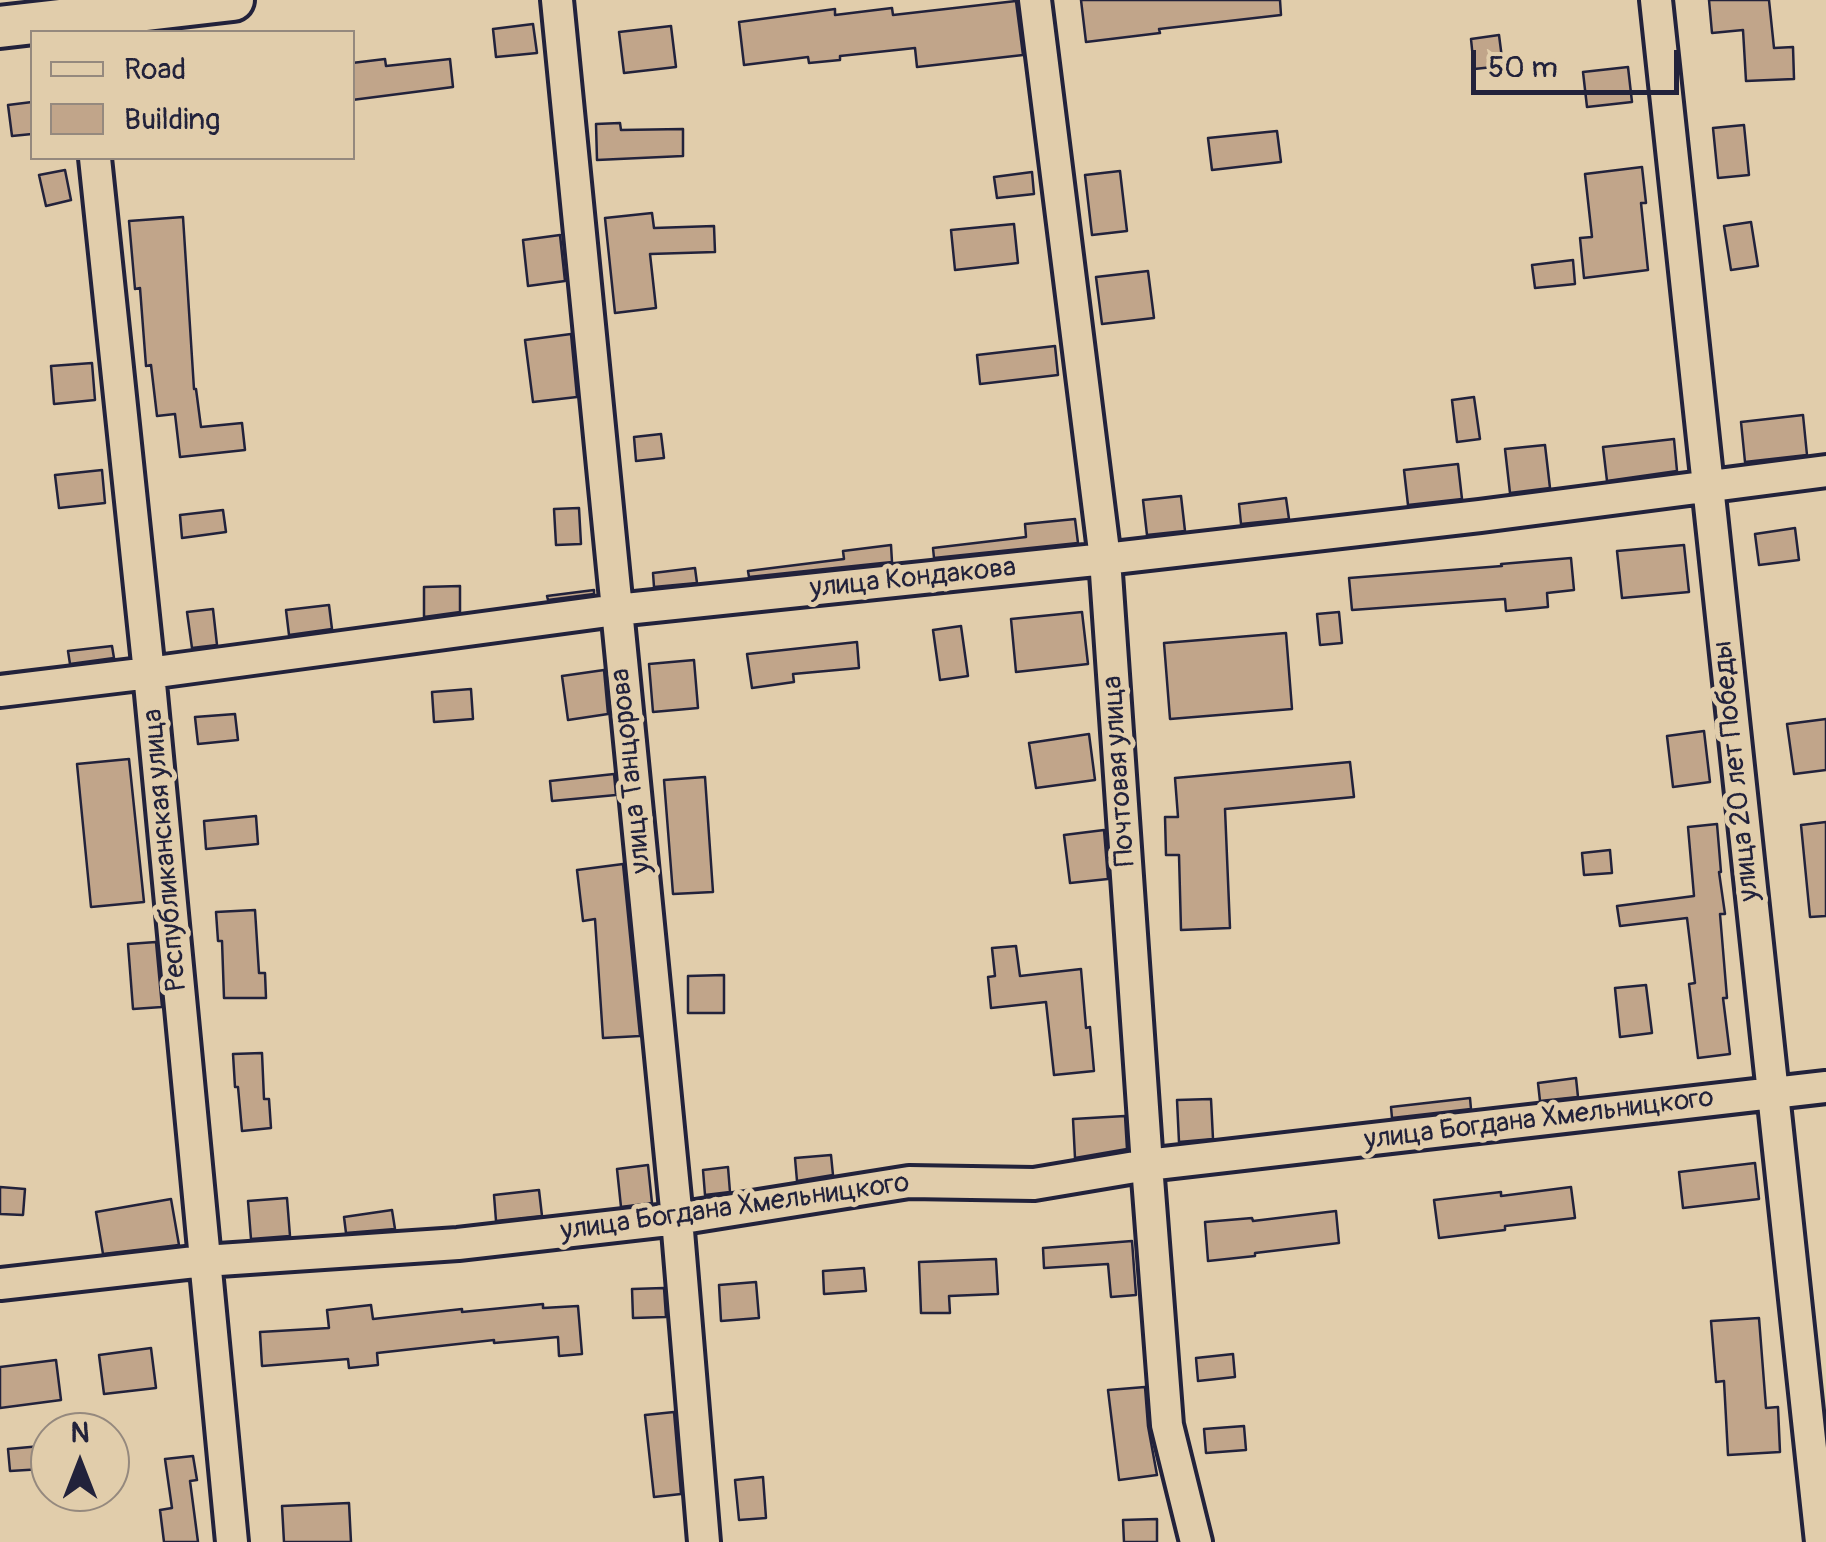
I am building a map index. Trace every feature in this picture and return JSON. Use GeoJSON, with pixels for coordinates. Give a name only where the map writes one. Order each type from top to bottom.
{"type":"FeatureCollection","features":[{"type":"Feature","properties":{"kind":"street"},"geometry":{"type":"LineString","coordinates":[[0,27],[233,0]]}},
{"type":"Feature","properties":{"kind":"street","name":"улица Танцорова"},"geometry":{"type":"LineString","coordinates":[[557,0],[677,1219],[704,1542]]}},
{"type":"Feature","properties":{"kind":"street","name":"Почтовая улица"},"geometry":{"type":"LineString","coordinates":[[1035,0],[1105,559],[1167,1425],[1196,1542]]}},
{"type":"Feature","properties":{"kind":"street","name":"улица 20 лет Победы"},"geometry":{"type":"LineString","coordinates":[[1656,0],[1820,1542]]}},
{"type":"Feature","properties":{"kind":"street","name":"Республиканская улица"},"geometry":{"type":"LineString","coordinates":[[94,160],[149,673],[232,1542]]}},
{"type":"Feature","properties":{"kind":"street","name":"улица Кондакова"},"geometry":{"type":"LineString","coordinates":[[0,691],[616,610],[1480,516],[1826,471]]}},
{"type":"Feature","properties":{"kind":"street","name":"улица Богдана Хмельницкого"},"geometry":{"type":"LineString","coordinates":[[0,1284],[204,1260],[458,1244],[677,1219],[909,1182],[1034,1184],[1147,1165],[1826,1087]]}},
{"type":"Feature","properties":{"kind":"building"},"geometry":{"type":"Polygon","coordinates":[[[1081,0],[1280,0],[1281,15],[1086,42],[1081,0]]]}},
{"type":"Feature","properties":{"kind":"building"},"geometry":{"type":"Polygon","coordinates":[[[1709,0],[1769,0],[1774,48],[1793,47],[1794,79],[1746,81],[1743,30],[1712,33],[1709,0]]]}},
{"type":"Feature","properties":{"kind":"building"},"geometry":{"type":"Polygon","coordinates":[[[1016,1],[1023,55],[917,67],[915,48],[840,56],[840,60],[809,63],[808,57],[744,65],[739,22],[835,9],[835,15],[892,8],[893,15],[1016,1]]]}},
{"type":"Feature","properties":{"kind":"building"},"geometry":{"type":"Polygon","coordinates":[[[533,24],[537,53],[496,57],[493,29],[533,24]]]}},
{"type":"Feature","properties":{"kind":"building"},"geometry":{"type":"Polygon","coordinates":[[[671,26],[676,67],[624,73],[619,32],[671,26]]]}},
{"type":"Feature","properties":{"kind":"building"},"geometry":{"type":"Polygon","coordinates":[[[1499,35],[1503,66],[1474,69],[1471,39],[1499,35]]]}},
{"type":"Feature","properties":{"kind":"building"},"geometry":{"type":"Polygon","coordinates":[[[385,59],[386,66],[450,59],[453,87],[355,100],[355,63],[385,59]]]}},
{"type":"Feature","properties":{"kind":"building"},"geometry":{"type":"Polygon","coordinates":[[[1628,67],[1632,102],[1587,107],[1583,72],[1628,67]]]}},
{"type":"Feature","properties":{"kind":"building"},"geometry":{"type":"Polygon","coordinates":[[[30,102],[30,134],[12,136],[8,105],[30,102]]]}},
{"type":"Feature","properties":{"kind":"building"},"geometry":{"type":"Polygon","coordinates":[[[620,123],[621,130],[683,129],[683,156],[597,160],[596,124],[620,123]]]}},
{"type":"Feature","properties":{"kind":"building"},"geometry":{"type":"Polygon","coordinates":[[[1744,125],[1749,175],[1718,178],[1713,128],[1744,125]]]}},
{"type":"Feature","properties":{"kind":"building"},"geometry":{"type":"Polygon","coordinates":[[[1277,131],[1281,162],[1212,170],[1208,138],[1277,131]]]}},
{"type":"Feature","properties":{"kind":"building"},"geometry":{"type":"Polygon","coordinates":[[[1642,167],[1646,203],[1641,203],[1648,270],[1584,278],[1580,238],[1592,237],[1585,174],[1642,167]]]}},
{"type":"Feature","properties":{"kind":"building"},"geometry":{"type":"Polygon","coordinates":[[[65,170],[71,200],[46,206],[39,175],[65,170]]]}},
{"type":"Feature","properties":{"kind":"building"},"geometry":{"type":"Polygon","coordinates":[[[1120,171],[1127,231],[1092,235],[1085,175],[1120,171]]]}},
{"type":"Feature","properties":{"kind":"building"},"geometry":{"type":"Polygon","coordinates":[[[1032,172],[1034,194],[997,198],[994,177],[1032,172]]]}},
{"type":"Feature","properties":{"kind":"building"},"geometry":{"type":"Polygon","coordinates":[[[652,213],[654,228],[714,226],[715,252],[650,254],[656,308],[615,313],[605,218],[652,213]]]}},
{"type":"Feature","properties":{"kind":"building"},"geometry":{"type":"Polygon","coordinates":[[[183,217],[194,389],[201,427],[242,423],[245,450],[180,457],[175,414],[157,416],[151,365],[146,366],[140,288],[135,289],[129,221],[183,217]]]}},
{"type":"Feature","properties":{"kind":"building"},"geometry":{"type":"Polygon","coordinates":[[[1751,222],[1758,266],[1731,270],[1724,226],[1751,222]]]}},
{"type":"Feature","properties":{"kind":"building"},"geometry":{"type":"Polygon","coordinates":[[[1014,224],[1018,263],[955,270],[951,230],[1014,224]]]}},
{"type":"Feature","properties":{"kind":"building"},"geometry":{"type":"Polygon","coordinates":[[[560,235],[565,281],[528,286],[523,240],[560,235]]]}},
{"type":"Feature","properties":{"kind":"building"},"geometry":{"type":"Polygon","coordinates":[[[1573,260],[1575,284],[1535,288],[1532,265],[1573,260]]]}},
{"type":"Feature","properties":{"kind":"building"},"geometry":{"type":"Polygon","coordinates":[[[1148,271],[1154,318],[1102,324],[1096,277],[1148,271]]]}},
{"type":"Feature","properties":{"kind":"building"},"geometry":{"type":"Polygon","coordinates":[[[571,334],[577,397],[533,402],[525,340],[571,334]]]}},
{"type":"Feature","properties":{"kind":"building"},"geometry":{"type":"Polygon","coordinates":[[[1055,346],[1058,375],[980,384],[977,355],[1055,346]]]}},
{"type":"Feature","properties":{"kind":"building"},"geometry":{"type":"Polygon","coordinates":[[[92,363],[95,400],[54,404],[51,366],[92,363]]]}},
{"type":"Feature","properties":{"kind":"building"},"geometry":{"type":"Polygon","coordinates":[[[1474,397],[1480,439],[1457,442],[1452,400],[1474,397]]]}},
{"type":"Feature","properties":{"kind":"building"},"geometry":{"type":"Polygon","coordinates":[[[1803,415],[1807,455],[1745,462],[1741,422],[1803,415]]]}},
{"type":"Feature","properties":{"kind":"building"},"geometry":{"type":"Polygon","coordinates":[[[661,434],[664,458],[636,461],[634,437],[661,434]]]}},
{"type":"Feature","properties":{"kind":"building"},"geometry":{"type":"Polygon","coordinates":[[[1674,439],[1677,471],[1607,481],[1603,447],[1674,439]]]}},
{"type":"Feature","properties":{"kind":"building"},"geometry":{"type":"Polygon","coordinates":[[[1545,445],[1550,488],[1510,493],[1505,449],[1545,445]]]}},
{"type":"Feature","properties":{"kind":"building"},"geometry":{"type":"Polygon","coordinates":[[[1458,464],[1462,499],[1408,505],[1404,470],[1458,464]]]}},
{"type":"Feature","properties":{"kind":"building"},"geometry":{"type":"Polygon","coordinates":[[[102,470],[105,503],[59,508],[55,475],[102,470]]]}},
{"type":"Feature","properties":{"kind":"building"},"geometry":{"type":"Polygon","coordinates":[[[1181,496],[1185,531],[1147,535],[1143,500],[1181,496]]]}},
{"type":"Feature","properties":{"kind":"building"},"geometry":{"type":"Polygon","coordinates":[[[1286,498],[1289,519],[1241,524],[1239,504],[1286,498]]]}},
{"type":"Feature","properties":{"kind":"building"},"geometry":{"type":"Polygon","coordinates":[[[579,508],[581,544],[556,545],[554,509],[579,508]]]}},
{"type":"Feature","properties":{"kind":"building"},"geometry":{"type":"Polygon","coordinates":[[[223,510],[226,532],[182,538],[180,515],[223,510]]]}},
{"type":"Feature","properties":{"kind":"building"},"geometry":{"type":"Polygon","coordinates":[[[1075,519],[1078,543],[934,558],[933,548],[1026,537],[1025,524],[1075,519]]]}},
{"type":"Feature","properties":{"kind":"building"},"geometry":{"type":"Polygon","coordinates":[[[1795,528],[1799,560],[1759,565],[1755,534],[1795,528]]]}},
{"type":"Feature","properties":{"kind":"building"},"geometry":{"type":"Polygon","coordinates":[[[891,545],[892,562],[749,577],[748,571],[844,559],[843,551],[891,545]]]}},
{"type":"Feature","properties":{"kind":"building"},"geometry":{"type":"Polygon","coordinates":[[[1684,545],[1689,592],[1622,598],[1617,551],[1684,545]]]}},
{"type":"Feature","properties":{"kind":"building"},"geometry":{"type":"Polygon","coordinates":[[[1571,558],[1574,590],[1547,593],[1548,607],[1506,611],[1505,599],[1352,610],[1349,578],[1571,558]]]}},
{"type":"Feature","properties":{"kind":"building"},"geometry":{"type":"Polygon","coordinates":[[[695,568],[697,583],[654,587],[653,573],[695,568]]]}},
{"type":"Feature","properties":{"kind":"building"},"geometry":{"type":"Polygon","coordinates":[[[460,586],[460,612],[424,617],[424,587],[460,586]]]}},
{"type":"Feature","properties":{"kind":"building"},"geometry":{"type":"Polygon","coordinates":[[[594,590],[594,594],[548,600],[547,596],[594,590]]]}},
{"type":"Feature","properties":{"kind":"building"},"geometry":{"type":"Polygon","coordinates":[[[329,605],[332,629],[289,635],[286,610],[329,605]]]}},
{"type":"Feature","properties":{"kind":"building"},"geometry":{"type":"Polygon","coordinates":[[[213,609],[217,645],[192,648],[187,612],[213,609]]]}},
{"type":"Feature","properties":{"kind":"building"},"geometry":{"type":"Polygon","coordinates":[[[1082,612],[1088,664],[1016,672],[1011,619],[1082,612]]]}},
{"type":"Feature","properties":{"kind":"building"},"geometry":{"type":"Polygon","coordinates":[[[1339,612],[1342,643],[1320,645],[1317,614],[1339,612]]]}},
{"type":"Feature","properties":{"kind":"building"},"geometry":{"type":"Polygon","coordinates":[[[961,626],[968,676],[940,680],[933,630],[961,626]]]}},
{"type":"Feature","properties":{"kind":"building"},"geometry":{"type":"Polygon","coordinates":[[[1286,633],[1292,709],[1170,719],[1164,643],[1286,633]]]}},
{"type":"Feature","properties":{"kind":"building"},"geometry":{"type":"Polygon","coordinates":[[[857,642],[859,668],[793,674],[794,682],[752,688],[747,654],[857,642]]]}},
{"type":"Feature","properties":{"kind":"building"},"geometry":{"type":"Polygon","coordinates":[[[112,646],[114,658],[70,664],[68,651],[112,646]]]}},
{"type":"Feature","properties":{"kind":"building"},"geometry":{"type":"Polygon","coordinates":[[[694,660],[698,708],[653,712],[649,664],[694,660]]]}},
{"type":"Feature","properties":{"kind":"building"},"geometry":{"type":"Polygon","coordinates":[[[604,670],[608,714],[568,720],[562,676],[604,670]]]}},
{"type":"Feature","properties":{"kind":"building"},"geometry":{"type":"Polygon","coordinates":[[[471,689],[473,719],[434,722],[432,692],[471,689]]]}},
{"type":"Feature","properties":{"kind":"building"},"geometry":{"type":"Polygon","coordinates":[[[235,714],[238,740],[198,744],[195,717],[235,714]]]}},
{"type":"Feature","properties":{"kind":"building"},"geometry":{"type":"Polygon","coordinates":[[[1826,719],[1826,770],[1794,774],[1787,724],[1826,719]]]}},
{"type":"Feature","properties":{"kind":"building"},"geometry":{"type":"Polygon","coordinates":[[[1704,731],[1710,782],[1673,787],[1667,736],[1704,731]]]}},
{"type":"Feature","properties":{"kind":"building"},"geometry":{"type":"Polygon","coordinates":[[[1089,734],[1095,780],[1036,788],[1029,743],[1089,734]]]}},
{"type":"Feature","properties":{"kind":"building"},"geometry":{"type":"Polygon","coordinates":[[[129,759],[144,902],[91,907],[77,764],[129,759]]]}},
{"type":"Feature","properties":{"kind":"building"},"geometry":{"type":"Polygon","coordinates":[[[1350,762],[1354,797],[1225,809],[1230,928],[1181,930],[1179,855],[1166,855],[1165,817],[1178,817],[1175,778],[1350,762]]]}},
{"type":"Feature","properties":{"kind":"building"},"geometry":{"type":"Polygon","coordinates":[[[614,774],[616,795],[552,801],[550,781],[614,774]]]}},
{"type":"Feature","properties":{"kind":"building"},"geometry":{"type":"Polygon","coordinates":[[[705,777],[713,892],[673,894],[664,780],[705,777]]]}},
{"type":"Feature","properties":{"kind":"building"},"geometry":{"type":"Polygon","coordinates":[[[256,816],[258,844],[206,849],[204,821],[256,816]]]}},
{"type":"Feature","properties":{"kind":"building"},"geometry":{"type":"Polygon","coordinates":[[[1826,822],[1826,916],[1810,917],[1801,825],[1826,822]]]}},
{"type":"Feature","properties":{"kind":"building"},"geometry":{"type":"Polygon","coordinates":[[[1717,824],[1725,914],[1720,914],[1727,998],[1723,998],[1730,1054],[1698,1058],[1689,984],[1695,983],[1687,918],[1620,926],[1617,906],[1694,896],[1688,827],[1717,824]]]}},
{"type":"Feature","properties":{"kind":"building"},"geometry":{"type":"Polygon","coordinates":[[[1104,830],[1108,879],[1070,883],[1064,835],[1104,830]]]}},
{"type":"Feature","properties":{"kind":"building"},"geometry":{"type":"Polygon","coordinates":[[[1610,850],[1612,873],[1584,875],[1582,853],[1610,850]]]}},
{"type":"Feature","properties":{"kind":"building"},"geometry":{"type":"Polygon","coordinates":[[[623,864],[640,1036],[603,1038],[595,919],[583,921],[577,870],[623,864]]]}},
{"type":"Feature","properties":{"kind":"building"},"geometry":{"type":"Polygon","coordinates":[[[255,910],[259,973],[265,973],[266,998],[224,998],[222,941],[218,941],[216,912],[255,910]]]}},
{"type":"Feature","properties":{"kind":"building"},"geometry":{"type":"Polygon","coordinates":[[[156,942],[162,1007],[133,1009],[128,944],[156,942]]]}},
{"type":"Feature","properties":{"kind":"building"},"geometry":{"type":"Polygon","coordinates":[[[1016,946],[1020,976],[1081,969],[1094,1071],[1054,1075],[1046,1002],[991,1008],[988,977],[995,976],[992,948],[1016,946]]]}},
{"type":"Feature","properties":{"kind":"building"},"geometry":{"type":"Polygon","coordinates":[[[724,975],[724,1013],[688,1013],[688,976],[724,975]]]}},
{"type":"Feature","properties":{"kind":"building"},"geometry":{"type":"Polygon","coordinates":[[[1646,985],[1652,1033],[1620,1037],[1615,988],[1646,985]]]}},
{"type":"Feature","properties":{"kind":"building"},"geometry":{"type":"Polygon","coordinates":[[[262,1053],[264,1099],[269,1099],[271,1128],[242,1131],[233,1054],[262,1053]]]}},
{"type":"Feature","properties":{"kind":"building"},"geometry":{"type":"Polygon","coordinates":[[[1576,1078],[1578,1097],[1540,1101],[1538,1083],[1576,1078]]]}},
{"type":"Feature","properties":{"kind":"building"},"geometry":{"type":"Polygon","coordinates":[[[1470,1098],[1471,1109],[1392,1118],[1391,1107],[1470,1098]]]}},
{"type":"Feature","properties":{"kind":"building"},"geometry":{"type":"Polygon","coordinates":[[[1211,1099],[1213,1139],[1179,1142],[1177,1100],[1211,1099]]]}},
{"type":"Feature","properties":{"kind":"building"},"geometry":{"type":"Polygon","coordinates":[[[1125,1116],[1127,1149],[1075,1158],[1073,1119],[1125,1116]]]}},
{"type":"Feature","properties":{"kind":"building"},"geometry":{"type":"Polygon","coordinates":[[[831,1155],[833,1175],[797,1181],[795,1158],[831,1155]]]}},
{"type":"Feature","properties":{"kind":"building"},"geometry":{"type":"Polygon","coordinates":[[[1755,1163],[1759,1199],[1683,1208],[1679,1172],[1755,1163]]]}},
{"type":"Feature","properties":{"kind":"building"},"geometry":{"type":"Polygon","coordinates":[[[648,1165],[652,1203],[621,1207],[617,1169],[648,1165]]]}},
{"type":"Feature","properties":{"kind":"building"},"geometry":{"type":"Polygon","coordinates":[[[728,1167],[730,1192],[705,1195],[703,1170],[728,1167]]]}},
{"type":"Feature","properties":{"kind":"building"},"geometry":{"type":"Polygon","coordinates":[[[0,1187],[25,1189],[23,1215],[0,1214],[0,1187]]]}},
{"type":"Feature","properties":{"kind":"building"},"geometry":{"type":"Polygon","coordinates":[[[1571,1187],[1575,1218],[1439,1238],[1434,1200],[1571,1187]]]}},
{"type":"Feature","properties":{"kind":"building"},"geometry":{"type":"Polygon","coordinates":[[[539,1190],[542,1216],[496,1221],[494,1195],[539,1190]]]}},
{"type":"Feature","properties":{"kind":"building"},"geometry":{"type":"Polygon","coordinates":[[[287,1198],[290,1236],[251,1239],[248,1201],[287,1198]]]}},
{"type":"Feature","properties":{"kind":"building"},"geometry":{"type":"Polygon","coordinates":[[[171,1199],[179,1245],[103,1254],[96,1212],[171,1199]]]}},
{"type":"Feature","properties":{"kind":"building"},"geometry":{"type":"Polygon","coordinates":[[[392,1210],[395,1229],[346,1233],[344,1217],[392,1210]]]}},
{"type":"Feature","properties":{"kind":"building"},"geometry":{"type":"Polygon","coordinates":[[[1336,1211],[1339,1243],[1208,1261],[1205,1222],[1252,1218],[1253,1221],[1336,1211]]]}},
{"type":"Feature","properties":{"kind":"building"},"geometry":{"type":"Polygon","coordinates":[[[1132,1241],[1136,1295],[1111,1297],[1108,1264],[1044,1268],[1043,1248],[1132,1241]]]}},
{"type":"Feature","properties":{"kind":"building"},"geometry":{"type":"Polygon","coordinates":[[[996,1259],[998,1294],[949,1296],[950,1313],[921,1313],[919,1262],[996,1259]]]}},
{"type":"Feature","properties":{"kind":"building"},"geometry":{"type":"Polygon","coordinates":[[[864,1268],[866,1291],[824,1294],[823,1271],[864,1268]]]}},
{"type":"Feature","properties":{"kind":"building"},"geometry":{"type":"Polygon","coordinates":[[[756,1282],[759,1318],[721,1321],[719,1285],[756,1282]]]}},
{"type":"Feature","properties":{"kind":"building"},"geometry":{"type":"Polygon","coordinates":[[[664,1288],[666,1317],[633,1318],[632,1289],[664,1288]]]}},
{"type":"Feature","properties":{"kind":"building"},"geometry":{"type":"Polygon","coordinates":[[[543,1304],[543,1308],[578,1306],[582,1354],[559,1356],[558,1337],[377,1353],[378,1365],[349,1368],[348,1359],[262,1366],[260,1332],[329,1328],[327,1310],[371,1305],[373,1319],[543,1304]]]}},
{"type":"Feature","properties":{"kind":"building"},"geometry":{"type":"Polygon","coordinates":[[[1759,1318],[1766,1408],[1778,1407],[1780,1452],[1728,1455],[1724,1381],[1716,1382],[1711,1321],[1759,1318]]]}},
{"type":"Feature","properties":{"kind":"building"},"geometry":{"type":"Polygon","coordinates":[[[151,1348],[156,1388],[104,1394],[99,1355],[151,1348]]]}},
{"type":"Feature","properties":{"kind":"building"},"geometry":{"type":"Polygon","coordinates":[[[1233,1354],[1235,1377],[1198,1381],[1196,1358],[1233,1354]]]}},
{"type":"Feature","properties":{"kind":"building"},"geometry":{"type":"Polygon","coordinates":[[[56,1360],[61,1400],[0,1408],[0,1367],[56,1360]]]}},
{"type":"Feature","properties":{"kind":"building"},"geometry":{"type":"Polygon","coordinates":[[[1145,1387],[1157,1475],[1119,1480],[1108,1390],[1145,1387]]]}},
{"type":"Feature","properties":{"kind":"building"},"geometry":{"type":"Polygon","coordinates":[[[674,1412],[681,1494],[654,1497],[645,1415],[674,1412]]]}},
{"type":"Feature","properties":{"kind":"building"},"geometry":{"type":"Polygon","coordinates":[[[1244,1426],[1246,1450],[1206,1453],[1204,1429],[1244,1426]]]}},
{"type":"Feature","properties":{"kind":"building"},"geometry":{"type":"Polygon","coordinates":[[[30,1447],[30,1470],[10,1471],[8,1449],[30,1447]]]}},
{"type":"Feature","properties":{"kind":"building"},"geometry":{"type":"Polygon","coordinates":[[[193,1456],[197,1480],[190,1481],[198,1542],[164,1542],[160,1510],[172,1508],[165,1459],[193,1456]]]}},
{"type":"Feature","properties":{"kind":"building"},"geometry":{"type":"Polygon","coordinates":[[[763,1477],[766,1518],[739,1520],[735,1480],[763,1477]]]}},
{"type":"Feature","properties":{"kind":"building"},"geometry":{"type":"Polygon","coordinates":[[[349,1503],[351,1542],[284,1542],[282,1506],[349,1503]]]}},
{"type":"Feature","properties":{"kind":"building"},"geometry":{"type":"Polygon","coordinates":[[[1157,1519],[1157,1542],[1124,1542],[1123,1520],[1157,1519]]]}}]}
